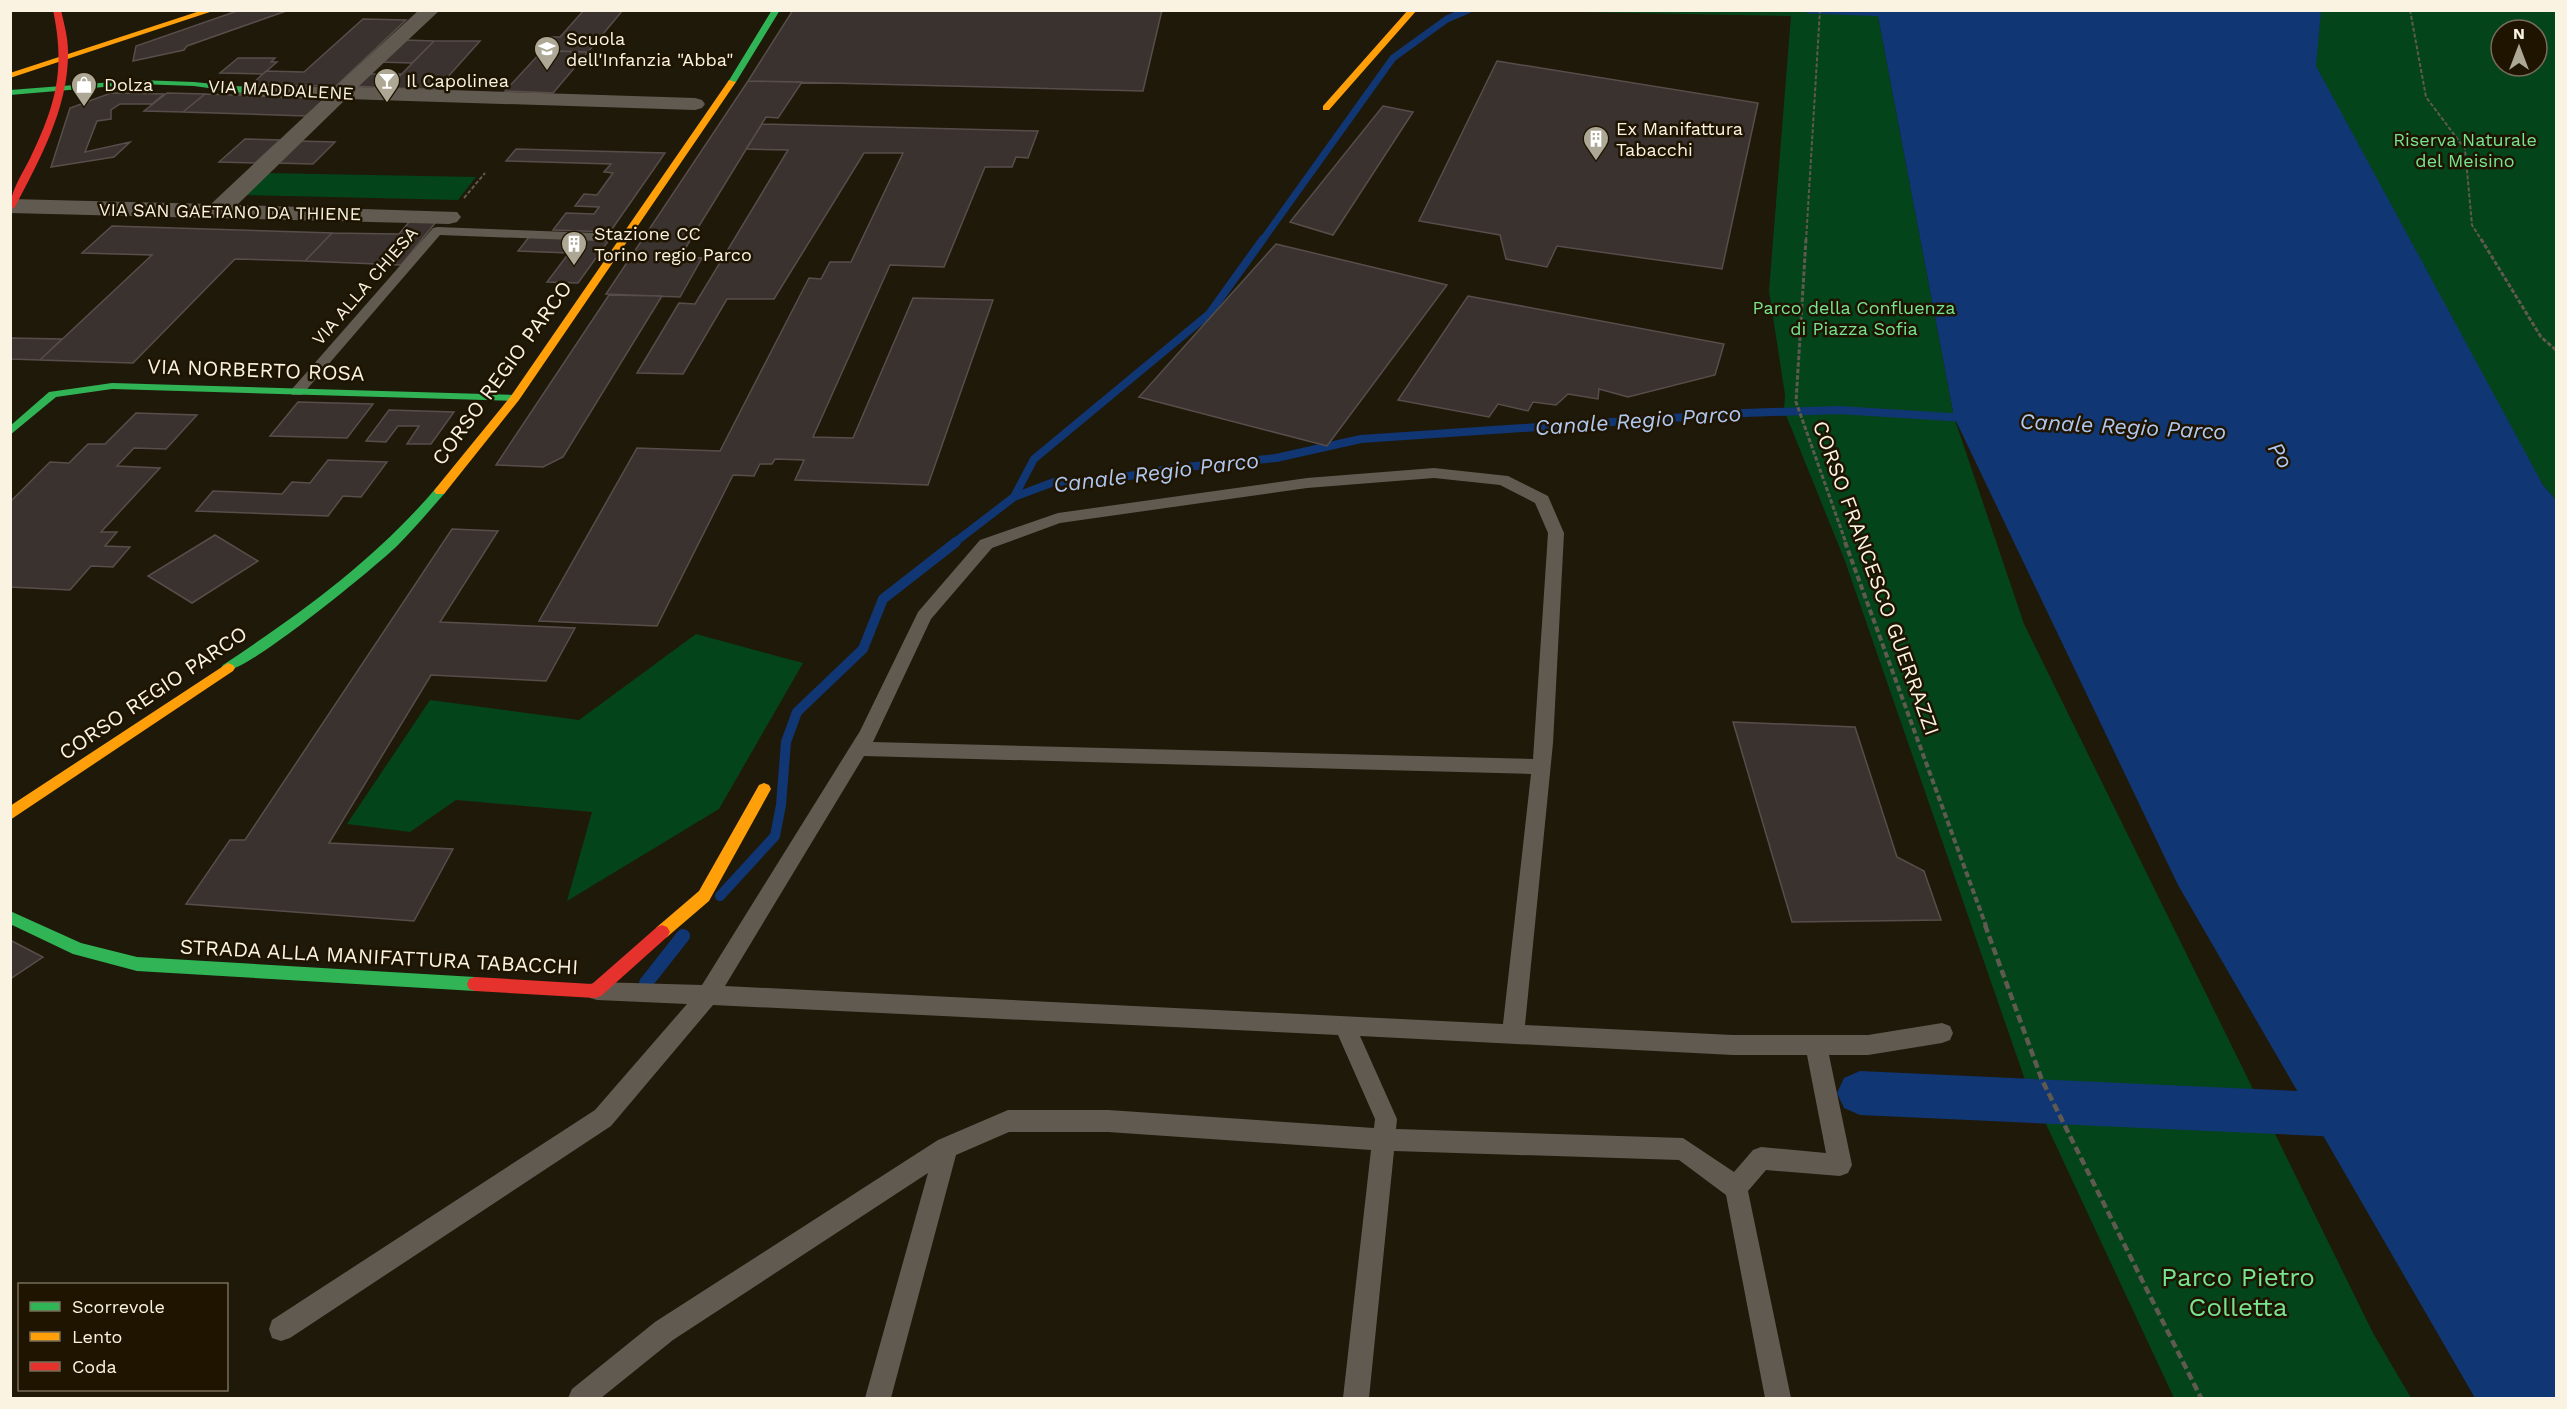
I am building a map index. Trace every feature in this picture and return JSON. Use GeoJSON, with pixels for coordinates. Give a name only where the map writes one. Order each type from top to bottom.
{"type":"FeatureCollection","features":[{"type":"Feature","properties":{"kind":"street"},"geometry":{"type":"LineString","coordinates":[[11,207],[30,169],[58,92],[64,56],[57,10]]}},
{"type":"Feature","properties":{"kind":"street"},"geometry":{"type":"LineString","coordinates":[[10,76],[183,10]]}},
{"type":"Feature","properties":{"kind":"street"},"geometry":{"type":"LineString","coordinates":[[10,69],[64,56],[212,10]]}},
{"type":"Feature","properties":{"kind":"street"},"geometry":{"type":"LineString","coordinates":[[217,211],[402,34],[431,10]]}},
{"type":"Feature","properties":{"kind":"street","name":"CORSO REGIO PARCO"},"geometry":{"type":"LineString","coordinates":[[10,814],[226,670],[353,580],[390,548],[422,514],[515,398],[732,82],[776,10]]}},
{"type":"Feature","properties":{"kind":"street"},"geometry":{"type":"LineString","coordinates":[[1326,108],[1413,10]]}},
{"type":"Feature","properties":{"kind":"street"},"geometry":{"type":"LineString","coordinates":[[10,76],[36,64]]}},
{"type":"Feature","properties":{"kind":"street","name":"VIA MADDALENE"},"geometry":{"type":"LineString","coordinates":[[10,93],[58,92],[124,83],[223,86],[244,90],[340,94],[695,104]]}},
{"type":"Feature","properties":{"kind":"street","name":"VIA SAN GAETANO DA THIENE"},"geometry":{"type":"LineString","coordinates":[[11,207],[217,211],[443,224]]}},
{"type":"Feature","properties":{"kind":"street","name":"VIA NORBERTO ROSA"},"geometry":{"type":"LineString","coordinates":[[10,432],[53,394],[112,386],[515,398]]}},
{"type":"Feature","properties":{"kind":"street","name":"STRADA ALLA MANIFATTURA TABACCHI"},"geometry":{"type":"LineString","coordinates":[[10,917],[78,949],[137,964],[595,991],[704,896],[764,789]]}},
{"type":"Feature","properties":{"kind":"lane","name":"VIA SAN GAETANO DA THIENE"},"geometry":{"type":"LineString","coordinates":[[443,224],[624,238]]}},
{"type":"Feature","properties":{"kind":"lane","name":"VIA ALLA CHIESA"},"geometry":{"type":"LineString","coordinates":[[297,392],[443,224]]}},
{"type":"Feature","properties":{"kind":"lane"},"geometry":{"type":"LineString","coordinates":[[281,1329],[603,1118],[708,995],[860,749],[924,616],[986,544],[1058,518],[1307,483],[1434,473],[1503,480],[1542,500],[1556,534],[1541,767],[1513,1035]]}},
{"type":"Feature","properties":{"kind":"lane"},"geometry":{"type":"LineString","coordinates":[[860,749],[1235,757],[1541,767]]}},
{"type":"Feature","properties":{"kind":"lane"},"geometry":{"type":"LineString","coordinates":[[595,991],[1733,1046],[1868,1046],[1942,1033]]}},
{"type":"Feature","properties":{"kind":"lane"},"geometry":{"type":"LineString","coordinates":[[1345,1026],[1386,1119],[1356,1398]]}},
{"type":"Feature","properties":{"kind":"lane"},"geometry":{"type":"LineString","coordinates":[[1736,1188],[1761,1158],[1840,1165],[1816,1046]]}},
{"type":"Feature","properties":{"kind":"lane"},"geometry":{"type":"LineString","coordinates":[[581,1398],[664,1331],[946,1148],[1008,1121],[1108,1121],[1383,1140],[1683,1149],[1736,1188],[1778,1398]]}},
{"type":"Feature","properties":{"kind":"lane"},"geometry":{"type":"LineString","coordinates":[[878,1398],[946,1148]]}},
{"type":"Feature","properties":{"kind":"path","name":"CORSO FRANCESCO GUERRAZZI"},"geometry":{"type":"LineString","coordinates":[[1820,10],[1796,402],[1801,421],[2042,1080],[2201,1398]]}},
{"type":"Feature","properties":{"kind":"path"},"geometry":{"type":"LineString","coordinates":[[2410,10],[2416,54],[2426,97],[2465,149],[2472,225],[2541,337],[2556,350]]}},
{"type":"Feature","properties":{"kind":"green space","name":"Parco Pietro Colletta"},"geometry":{"type":"Polygon","coordinates":[[[1525,11],[1877,11],[1954,417],[2024,624],[2373,1333],[2411,1398],[2174,1398],[2024,1077],[1845,561],[1784,410],[1785,395],[1769,291],[1791,16],[1525,11]]]}},
{"type":"Feature","properties":{"kind":"green space","name":"Riserva Naturale del Meisino"},"geometry":{"type":"Polygon","coordinates":[[[2321,11],[2556,11],[2556,500],[2543,485],[2483,389],[2450,315],[2315,66],[2321,11]]]}},
{"type":"Feature","properties":{"kind":"green space"},"geometry":{"type":"Polygon","coordinates":[[[264,173],[476,177],[458,200],[242,195],[264,173]]]}},
{"type":"Feature","properties":{"kind":"green space"},"geometry":{"type":"Polygon","coordinates":[[[696,634],[803,663],[719,809],[567,901],[592,812],[456,800],[410,832],[347,824],[430,700],[579,720],[696,634]]]}},
{"type":"Feature","properties":{"kind":"water","name":"Po"},"geometry":{"type":"Polygon","coordinates":[[[1877,11],[2321,11],[2316,66],[2543,485],[2556,500],[2556,1398],[2475,1398],[2178,885],[1954,417],[1877,11]]]}},
{"type":"Feature","properties":{"kind":"building"},"geometry":{"type":"Polygon","coordinates":[[[240,10],[289,10],[187,46],[184,50],[133,61],[136,46],[240,10]]]}},
{"type":"Feature","properties":{"kind":"building"},"geometry":{"type":"Polygon","coordinates":[[[584,10],[623,10],[588,52],[535,50],[547,37],[560,37],[584,10]]]}},
{"type":"Feature","properties":{"kind":"building"},"geometry":{"type":"Polygon","coordinates":[[[793,10],[1162,10],[1143,91],[748,81],[793,10]]]}},
{"type":"Feature","properties":{"kind":"building"},"geometry":{"type":"Polygon","coordinates":[[[363,19],[406,20],[336,86],[251,85],[266,71],[304,72],[363,19]]]}},
{"type":"Feature","properties":{"kind":"building"},"geometry":{"type":"Polygon","coordinates":[[[403,40],[434,41],[412,63],[380,62],[403,40]]]}},
{"type":"Feature","properties":{"kind":"building"},"geometry":{"type":"Polygon","coordinates":[[[434,41],[480,41],[437,89],[388,88],[434,41]]]}},
{"type":"Feature","properties":{"kind":"building","name":"Scuola dell'Infanzia \"Abba\""},"geometry":{"type":"Polygon","coordinates":[[[542,51],[588,52],[553,93],[505,91],[542,51]]]}},
{"type":"Feature","properties":{"kind":"building"},"geometry":{"type":"Polygon","coordinates":[[[238,58],[275,58],[271,62],[277,62],[263,74],[220,73],[238,58]]]}},
{"type":"Feature","properties":{"kind":"building","name":"Ex Manifattura Tabacchi"},"geometry":{"type":"Polygon","coordinates":[[[1497,61],[1758,103],[1722,269],[1557,246],[1547,267],[1506,259],[1500,235],[1419,221],[1497,61]]]}},
{"type":"Feature","properties":{"kind":"building"},"geometry":{"type":"Polygon","coordinates":[[[368,74],[401,74],[388,88],[355,86],[368,74]]]}},
{"type":"Feature","properties":{"kind":"building"},"geometry":{"type":"Polygon","coordinates":[[[748,81],[802,82],[778,118],[766,117],[680,257],[702,258],[680,297],[606,294],[748,81]]]}},
{"type":"Feature","properties":{"kind":"building"},"geometry":{"type":"Polygon","coordinates":[[[111,93],[164,94],[152,104],[120,104],[111,110],[111,119],[97,121],[85,152],[130,142],[114,157],[51,167],[70,108],[111,93]]]}},
{"type":"Feature","properties":{"kind":"building"},"geometry":{"type":"Polygon","coordinates":[[[167,93],[205,94],[183,112],[144,111],[167,93]]]}},
{"type":"Feature","properties":{"kind":"building"},"geometry":{"type":"Polygon","coordinates":[[[205,94],[326,98],[306,116],[183,112],[205,94]]]}},
{"type":"Feature","properties":{"kind":"building"},"geometry":{"type":"Polygon","coordinates":[[[1383,106],[1413,112],[1333,235],[1290,222],[1383,106]]]}},
{"type":"Feature","properties":{"kind":"building"},"geometry":{"type":"Polygon","coordinates":[[[762,124],[1038,131],[1028,158],[1016,157],[1012,167],[985,167],[944,267],[890,265],[813,437],[853,438],[913,298],[993,300],[928,485],[795,480],[804,460],[775,459],[772,464],[760,464],[754,476],[733,475],[657,626],[539,621],[637,448],[720,451],[809,278],[821,279],[830,262],[851,262],[903,153],[864,153],[774,299],[727,299],[683,374],[637,373],[679,303],[695,304],[788,150],[746,149],[762,124]]]}},
{"type":"Feature","properties":{"kind":"building"},"geometry":{"type":"Polygon","coordinates":[[[245,139],[280,140],[255,163],[219,162],[245,139]]]}},
{"type":"Feature","properties":{"kind":"building"},"geometry":{"type":"Polygon","coordinates":[[[298,141],[335,142],[313,164],[275,163],[298,141]]]}},
{"type":"Feature","properties":{"kind":"building"},"geometry":{"type":"Polygon","coordinates":[[[516,149],[665,153],[610,232],[553,230],[566,213],[594,214],[599,207],[575,206],[584,194],[597,195],[613,173],[604,172],[611,164],[506,161],[516,149]]]}},
{"type":"Feature","properties":{"kind":"building"},"geometry":{"type":"Polygon","coordinates":[[[410,221],[436,222],[401,265],[305,261],[332,233],[399,234],[410,221]]]}},
{"type":"Feature","properties":{"kind":"building"},"geometry":{"type":"Polygon","coordinates":[[[112,226],[332,233],[305,261],[235,259],[133,363],[40,360],[152,255],[82,253],[112,226]]]}},
{"type":"Feature","properties":{"kind":"building","name":"Stazione CC Torino regio Parco"},"geometry":{"type":"Polygon","coordinates":[[[529,237],[609,240],[578,283],[547,282],[569,253],[518,251],[529,237]]]}},
{"type":"Feature","properties":{"kind":"building"},"geometry":{"type":"Polygon","coordinates":[[[1276,244],[1447,285],[1327,446],[1139,397],[1276,244]]]}},
{"type":"Feature","properties":{"kind":"building"},"geometry":{"type":"Polygon","coordinates":[[[609,295],[662,296],[563,457],[543,467],[496,465],[609,295]]]}},
{"type":"Feature","properties":{"kind":"building"},"geometry":{"type":"Polygon","coordinates":[[[1468,296],[1724,344],[1715,375],[1628,397],[1599,389],[1598,399],[1568,394],[1556,405],[1533,402],[1528,411],[1498,404],[1489,417],[1398,400],[1468,296]]]}},
{"type":"Feature","properties":{"kind":"building"},"geometry":{"type":"Polygon","coordinates":[[[10,338],[62,339],[40,360],[10,359],[10,338]]]}},
{"type":"Feature","properties":{"kind":"building"},"geometry":{"type":"Polygon","coordinates":[[[298,402],[373,404],[347,438],[270,436],[298,402]]]}},
{"type":"Feature","properties":{"kind":"building"},"geometry":{"type":"Polygon","coordinates":[[[389,410],[454,412],[431,444],[407,444],[419,426],[398,426],[386,442],[366,441],[389,410]]]}},
{"type":"Feature","properties":{"kind":"building"},"geometry":{"type":"Polygon","coordinates":[[[136,413],[197,415],[166,449],[134,448],[117,466],[160,468],[101,532],[117,532],[105,546],[130,547],[113,567],[91,566],[70,590],[10,587],[10,502],[50,462],[69,463],[88,444],[105,444],[136,413]]]}},
{"type":"Feature","properties":{"kind":"building"},"geometry":{"type":"Polygon","coordinates":[[[328,460],[387,462],[361,497],[343,496],[328,516],[196,511],[213,491],[282,494],[292,482],[310,483],[328,460]]]}},
{"type":"Feature","properties":{"kind":"building"},"geometry":{"type":"Polygon","coordinates":[[[452,529],[498,531],[440,622],[575,628],[546,681],[431,675],[329,843],[453,849],[414,921],[186,904],[230,840],[245,840],[452,529]]]}},
{"type":"Feature","properties":{"kind":"building"},"geometry":{"type":"Polygon","coordinates":[[[215,535],[258,561],[192,603],[148,576],[215,535]]]}},
{"type":"Feature","properties":{"kind":"building"},"geometry":{"type":"Polygon","coordinates":[[[1733,722],[1855,727],[1897,857],[1924,871],[1941,920],[1792,922],[1733,722]]]}},
{"type":"Feature","properties":{"kind":"building"},"geometry":{"type":"Polygon","coordinates":[[[10,940],[43,957],[10,979],[10,940]]]}},
{"type":"Feature","properties":{"kind":"waterway","name":"Canale Regio Parco"},"geometry":{"type":"LineString","coordinates":[[1262,241],[1393,58],[1447,19],[1468,10]]}},
{"type":"Feature","properties":{"kind":"waterway","name":"Canale Regio Parco"},"geometry":{"type":"LineString","coordinates":[[1809,10],[1890,13]]}},
{"type":"Feature","properties":{"kind":"waterway","name":"Canale Regio Parco"},"geometry":{"type":"LineString","coordinates":[[1014,497],[1034,459],[1209,314],[1263,239]]}},
{"type":"Feature","properties":{"kind":"waterway","name":"Canale Regio Parco"},"geometry":{"type":"LineString","coordinates":[[1014,497],[1054,482],[1106,480],[1175,468],[1276,458],[1361,439],[1744,413],[1839,410],[1966,418]]}},
{"type":"Feature","properties":{"kind":"waterway","name":"Canale Regio Parco"},"geometry":{"type":"LineString","coordinates":[[954,543],[1014,497]]}},
{"type":"Feature","properties":{"kind":"waterway","name":"Canale Regio Parco"},"geometry":{"type":"LineString","coordinates":[[720,896],[775,836],[781,805],[786,742],[797,712],[863,649],[883,599],[956,542]]}},
{"type":"Feature","properties":{"kind":"waterway","name":"Canale Regio Parco"},"geometry":{"type":"LineString","coordinates":[[646,983],[683,936]]}},
{"type":"Feature","properties":{"kind":"waterway"},"geometry":{"type":"LineString","coordinates":[[1860,1093],[2362,1116]]}},
{"type":"Feature","properties":{"kind":"traffic: fast"},"geometry":{"type":"LineString","coordinates":[[732,82],[776,10]]}},
{"type":"Feature","properties":{"kind":"traffic: fast"},"geometry":{"type":"LineString","coordinates":[[10,93],[139,82],[194,84],[244,90]]}},
{"type":"Feature","properties":{"kind":"traffic: fast"},"geometry":{"type":"LineString","coordinates":[[10,432],[53,394],[112,386],[515,398]]}},
{"type":"Feature","properties":{"kind":"traffic: fast"},"geometry":{"type":"LineString","coordinates":[[228,668],[314,609],[368,566],[393,543],[440,491]]}},
{"type":"Feature","properties":{"kind":"traffic: fast"},"geometry":{"type":"LineString","coordinates":[[10,917],[78,949],[137,964],[475,984]]}},
{"type":"Feature","properties":{"kind":"traffic: slow"},"geometry":{"type":"LineString","coordinates":[[10,76],[212,10]]}},
{"type":"Feature","properties":{"kind":"traffic: slow"},"geometry":{"type":"LineString","coordinates":[[1326,108],[1413,10]]}},
{"type":"Feature","properties":{"kind":"traffic: slow"},"geometry":{"type":"LineString","coordinates":[[440,491],[515,398],[732,82]]}},
{"type":"Feature","properties":{"kind":"traffic: slow"},"geometry":{"type":"LineString","coordinates":[[10,814],[228,668]]}},
{"type":"Feature","properties":{"kind":"traffic: slow"},"geometry":{"type":"LineString","coordinates":[[662,932],[704,896],[764,789]]}},
{"type":"Feature","properties":{"kind":"traffic: jam"},"geometry":{"type":"LineString","coordinates":[[10,207],[46,134],[59,95],[64,50],[57,10]]}},
{"type":"Feature","properties":{"kind":"traffic: jam"},"geometry":{"type":"LineString","coordinates":[[475,984],[595,991],[662,932]]}},
{"type":"Feature","properties":{"kind":"place","name":"Scuola dell'Infanzia \"Abba\""},"geometry":{"type":"Point","coordinates":[547,72]}},
{"type":"Feature","properties":{"kind":"place","name":"Il Capolinea"},"geometry":{"type":"Point","coordinates":[387,104]}},
{"type":"Feature","properties":{"kind":"place","name":"Dolza"},"geometry":{"type":"Point","coordinates":[84,108]}},
{"type":"Feature","properties":{"kind":"place","name":"Ex Manifattura Tabacchi"},"geometry":{"type":"Point","coordinates":[1596,162]}},
{"type":"Feature","properties":{"kind":"place","name":"Stazione CC Torino regio Parco"},"geometry":{"type":"Point","coordinates":[574,267]}},
{"type":"Feature","properties":{"kind":"park label","name":"Parco della Confluenza di Piazza Sofia"},"geometry":{"type":"Point","coordinates":[1854,318]}}]}
